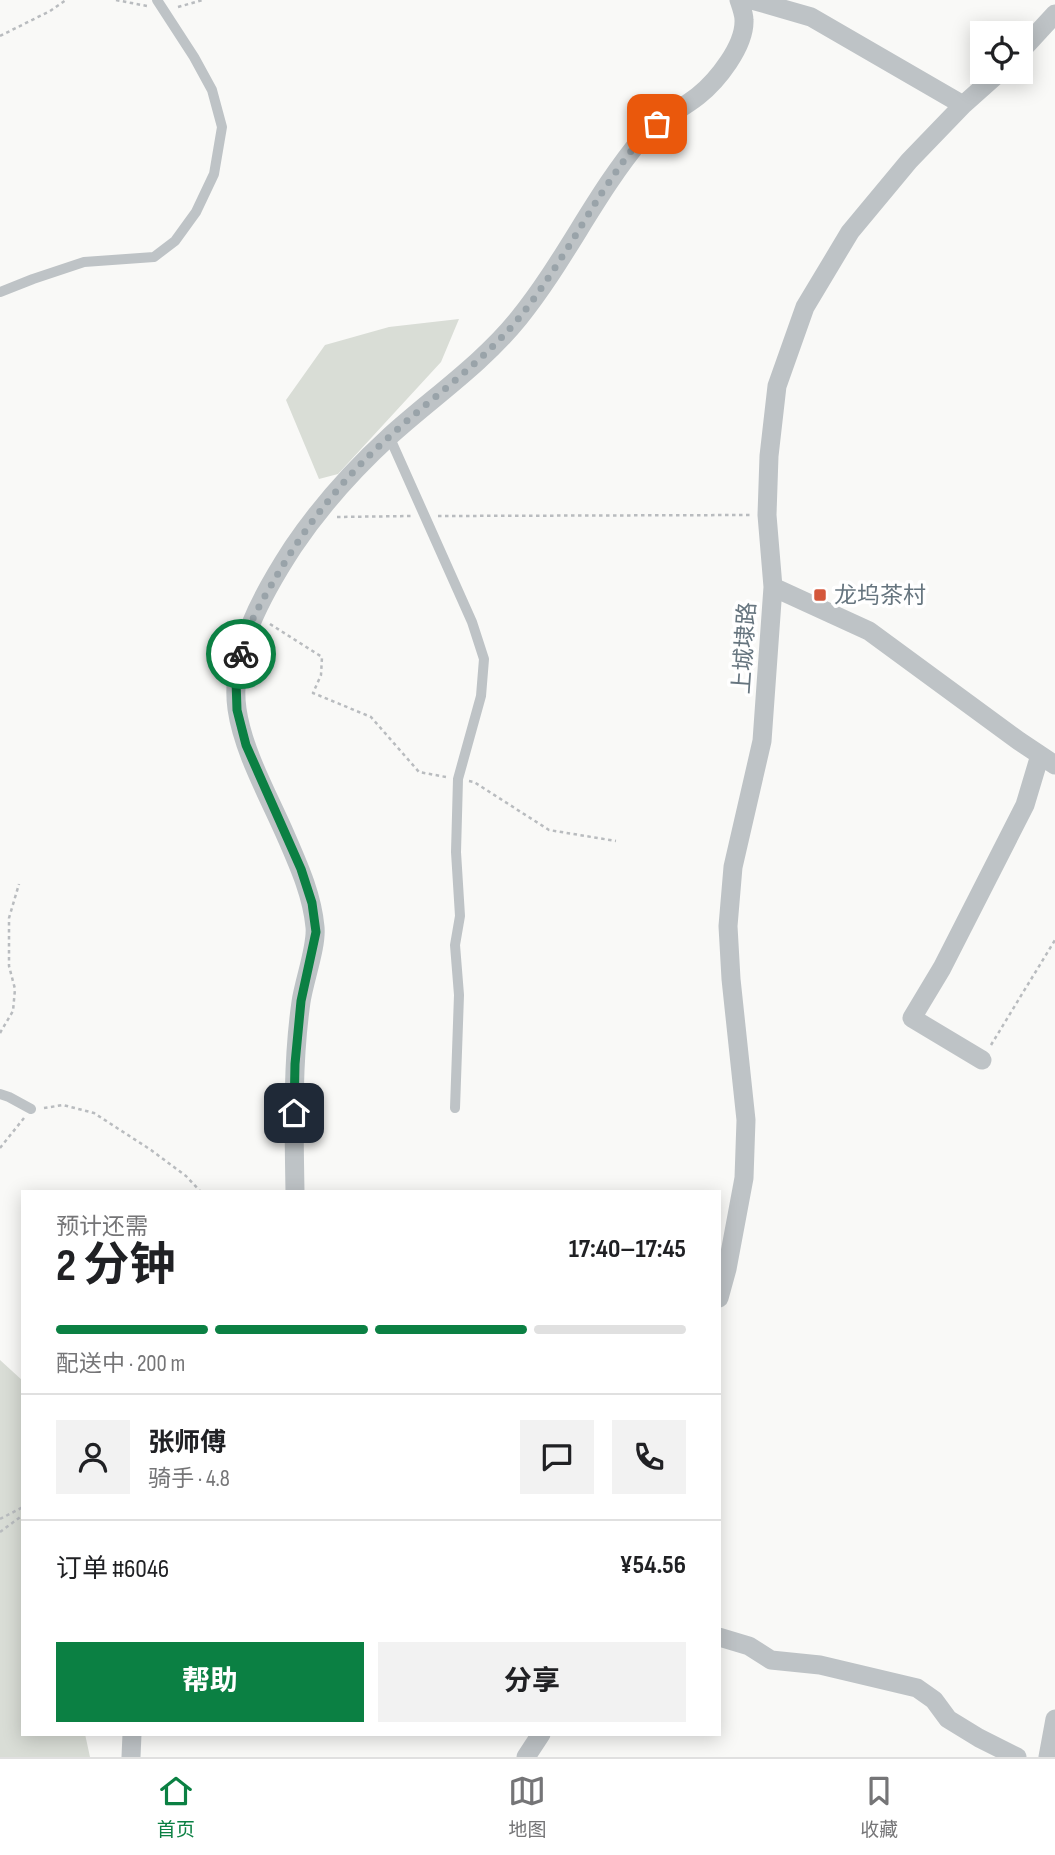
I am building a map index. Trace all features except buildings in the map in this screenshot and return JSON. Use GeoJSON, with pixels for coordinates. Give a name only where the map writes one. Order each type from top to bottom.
{"type":"FeatureCollection","features":[{"type":"Feature","properties":{"kind":"street"},"geometry":{"type":"LineString","coordinates":[[295,1190],[295,1064],[301,1001],[316,932],[312,903],[301,869],[246,745],[237,710],[236,680],[243,645],[255,615],[293,547],[343,483],[389,436],[479,361],[519,318],[622,162],[646,133],[669,114],[697,97],[719,76],[737,48],[744,21],[739,0]]}},
{"type":"Feature","properties":{"kind":"street"},"geometry":{"type":"LineString","coordinates":[[752,0],[811,17],[963,105]]}},
{"type":"Feature","properties":{"kind":"street"},"geometry":{"type":"LineString","coordinates":[[1033,38],[1055,14]]}},
{"type":"Feature","properties":{"kind":"street","name":"上城埭路"},"geometry":{"type":"LineString","coordinates":[[721,1291],[744,1178],[746,1119],[730,979],[728,926],[733,867],[762,741],[773,587],[767,515],[769,456],[777,386],[805,307],[850,232],[909,161],[987,84]]}},
{"type":"Feature","properties":{"kind":"street"},"geometry":{"type":"LineString","coordinates":[[773,587],[869,631],[1048,760],[942,968],[912,1018],[982,1060]]}},
{"type":"Feature","properties":{"kind":"street"},"geometry":{"type":"LineString","coordinates":[[721,1638],[749,1646],[771,1660],[820,1665],[917,1688],[934,1700],[948,1719],[1017,1757]]}},
{"type":"Feature","properties":{"kind":"street"},"geometry":{"type":"LineString","coordinates":[[1048,1757],[1055,1720]]}},
{"type":"Feature","properties":{"kind":"street"},"geometry":{"type":"LineString","coordinates":[[131,1757],[132,1736]]}},
{"type":"Feature","properties":{"kind":"street"},"geometry":{"type":"LineString","coordinates":[[526,1757],[540,1736]]}},
{"type":"Feature","properties":{"kind":"lane"},"geometry":{"type":"LineString","coordinates":[[0,292],[84,262],[154,257],[176,241],[195,212],[214,174],[222,127],[212,90],[158,0]]}},
{"type":"Feature","properties":{"kind":"lane"},"geometry":{"type":"LineString","coordinates":[[389,436],[472,622],[484,659],[481,696],[458,779],[456,852],[460,916],[455,945],[459,995],[456,1108]]}},
{"type":"Feature","properties":{"kind":"lane"},"geometry":{"type":"LineString","coordinates":[[0,1094],[31,1110]]}},
{"type":"Feature","properties":{"kind":"path"},"geometry":{"type":"LineString","coordinates":[[0,36],[66,0]]}},
{"type":"Feature","properties":{"kind":"path"},"geometry":{"type":"LineString","coordinates":[[316,517],[767,515]]}},
{"type":"Feature","properties":{"kind":"path"},"geometry":{"type":"LineString","coordinates":[[255,615],[322,657],[321,676],[313,693],[371,717],[419,772],[474,782],[549,830],[616,841]]}},
{"type":"Feature","properties":{"kind":"path"},"geometry":{"type":"LineString","coordinates":[[0,1033],[13,1011],[15,989],[9,966],[9,918],[19,884]]}},
{"type":"Feature","properties":{"kind":"path"},"geometry":{"type":"LineString","coordinates":[[982,1060],[1055,940]]}},
{"type":"Feature","properties":{"kind":"path"},"geometry":{"type":"LineString","coordinates":[[0,1148],[31,1110],[64,1105],[94,1112],[151,1150],[186,1176],[199,1190]]}},
{"type":"Feature","properties":{"kind":"path"},"geometry":{"type":"LineString","coordinates":[[0,1519],[21,1508]]}},
{"type":"Feature","properties":{"kind":"path"},"geometry":{"type":"LineString","coordinates":[[0,1532],[21,1516]]}},
{"type":"Feature","properties":{"kind":"shaded area"},"geometry":{"type":"Polygon","coordinates":[[[459,319],[441,362],[338,474],[319,479],[286,400],[325,345],[389,327],[459,319]]]}},
{"type":"Feature","properties":{"kind":"shaded area"},"geometry":{"type":"Polygon","coordinates":[[[0,1360],[21,1379],[21,1736],[85,1736],[90,1757],[0,1757],[0,1360]]]}},
{"type":"Feature","properties":{"kind":"way so far"},"geometry":{"type":"LineString","coordinates":[[241,654],[255,615],[293,547],[316,517],[343,483],[389,436],[479,361],[519,318],[622,162],[657,124]]}},
{"type":"Feature","properties":{"kind":"place","name":"龙坞茶村"},"geometry":{"type":"Point","coordinates":[820,595]}},
{"type":"Feature","properties":{"kind":"route"},"geometry":{"type":"LineString","coordinates":[[241,654],[236,680],[237,710],[246,745],[301,869],[312,903],[316,932],[301,1001],[294,1113]]}}]}
